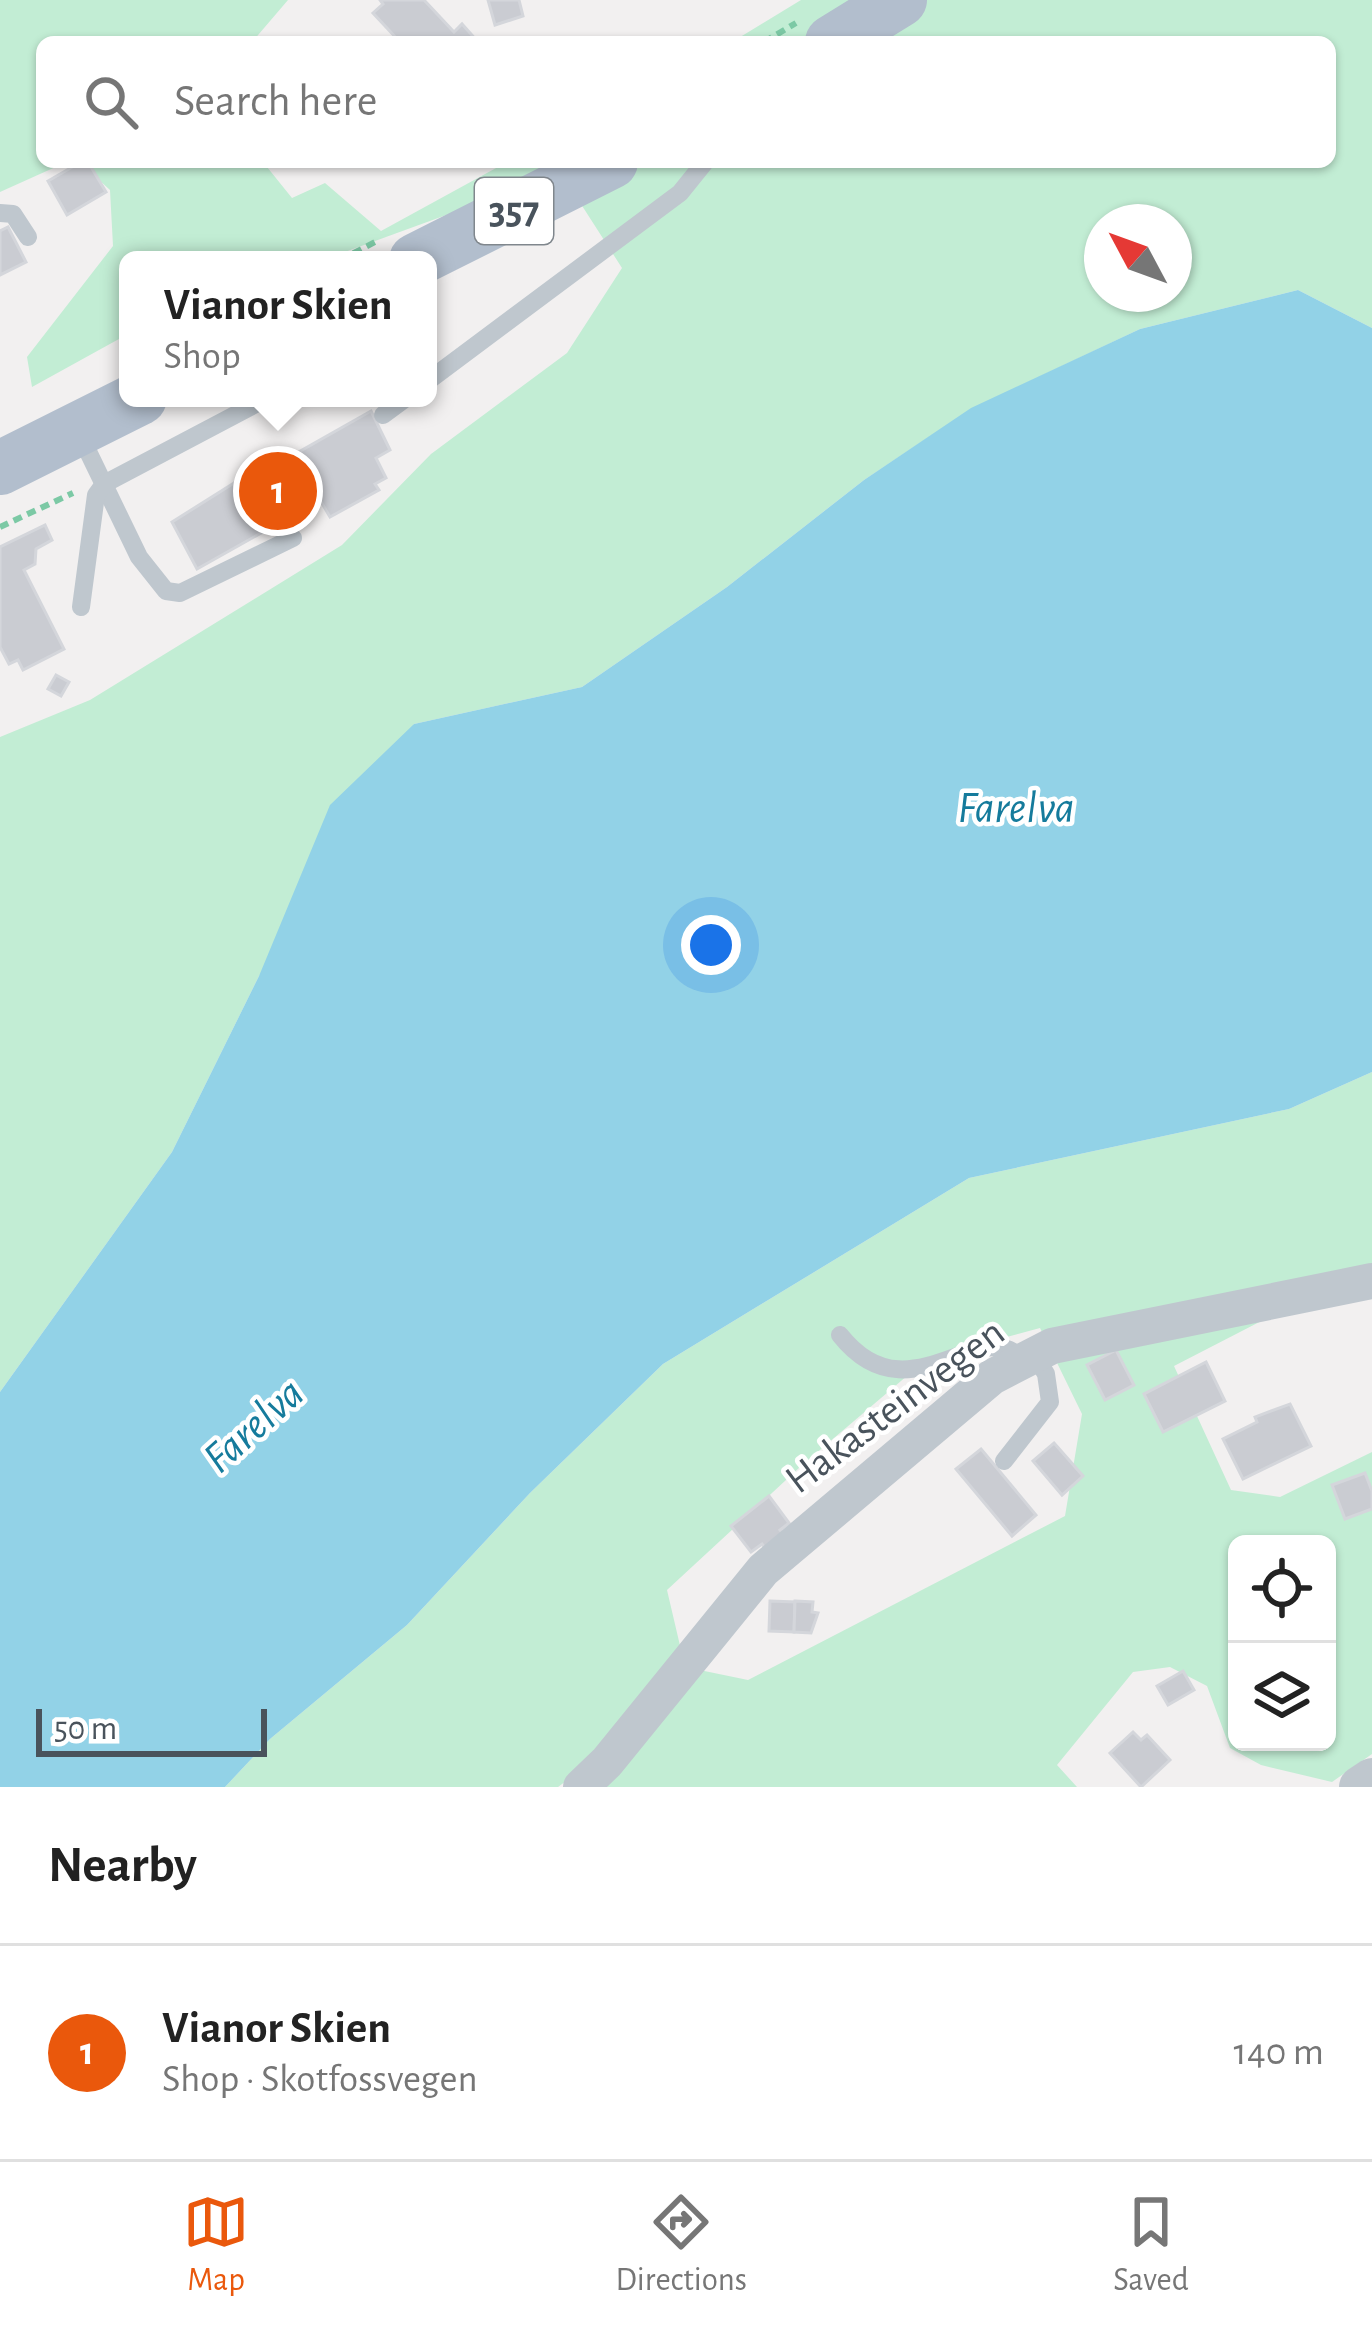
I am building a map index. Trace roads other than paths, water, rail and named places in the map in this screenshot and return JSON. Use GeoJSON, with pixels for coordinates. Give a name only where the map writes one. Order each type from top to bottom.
{"type":"FeatureCollection","features":[{"type":"Feature","properties":{"kind":"main road"},"geometry":{"type":"LineString","coordinates":[[842,36],[900,0]]}},
{"type":"Feature","properties":{"kind":"main road","name":"357"},"geometry":{"type":"LineString","coordinates":[[434,251],[599,168]]}},
{"type":"Feature","properties":{"kind":"main road"},"geometry":{"type":"LineString","coordinates":[[0,468],[122,407]]}},
{"type":"Feature","properties":{"kind":"street","name":"Hakasteinvegen"},"geometry":{"type":"LineString","coordinates":[[581,1787],[607,1762],[763,1570],[940,1418],[1028,1356],[1084,1338],[1372,1281]]}},
{"type":"Feature","properties":{"kind":"street"},"geometry":{"type":"LineString","coordinates":[[1360,1787],[1372,1779]]}},
{"type":"Feature","properties":{"kind":"lane"},"geometry":{"type":"LineString","coordinates":[[437,375],[680,193],[701,168]]}},
{"type":"Feature","properties":{"kind":"lane"},"geometry":{"type":"LineString","coordinates":[[0,213],[13,214],[28,237]]}},
{"type":"Feature","properties":{"kind":"lane"},"geometry":{"type":"LineString","coordinates":[[80,608],[96,495],[103,482],[249,407]]}},
{"type":"Feature","properties":{"kind":"lane"},"geometry":{"type":"LineString","coordinates":[[383,415],[394,407]]}},
{"type":"Feature","properties":{"kind":"lane"},"geometry":{"type":"LineString","coordinates":[[77,429],[139,557],[166,591],[180,593],[293,538]]}},
{"type":"Feature","properties":{"kind":"lane"},"geometry":{"type":"LineString","coordinates":[[840,1335],[863,1360],[886,1369],[926,1368],[996,1345],[1028,1356],[1046,1374],[1050,1402],[1004,1461]]}},
{"type":"Feature","properties":{"kind":"water","name":"Farelva"},"geometry":{"type":"Polygon","coordinates":[[[1298,290],[1372,328],[1372,1072],[1289,1109],[969,1178],[663,1364],[530,1493],[407,1625],[270,1739],[225,1787],[0,1787],[0,1392],[172,1152],[259,976],[330,805],[414,724],[582,687],[727,587],[864,480],[971,408],[1140,329],[1298,290]]]}},
{"type":"Feature","properties":{"kind":"place","name":"Vianor Skien"},"geometry":{"type":"Point","coordinates":[278,491]}}]}
